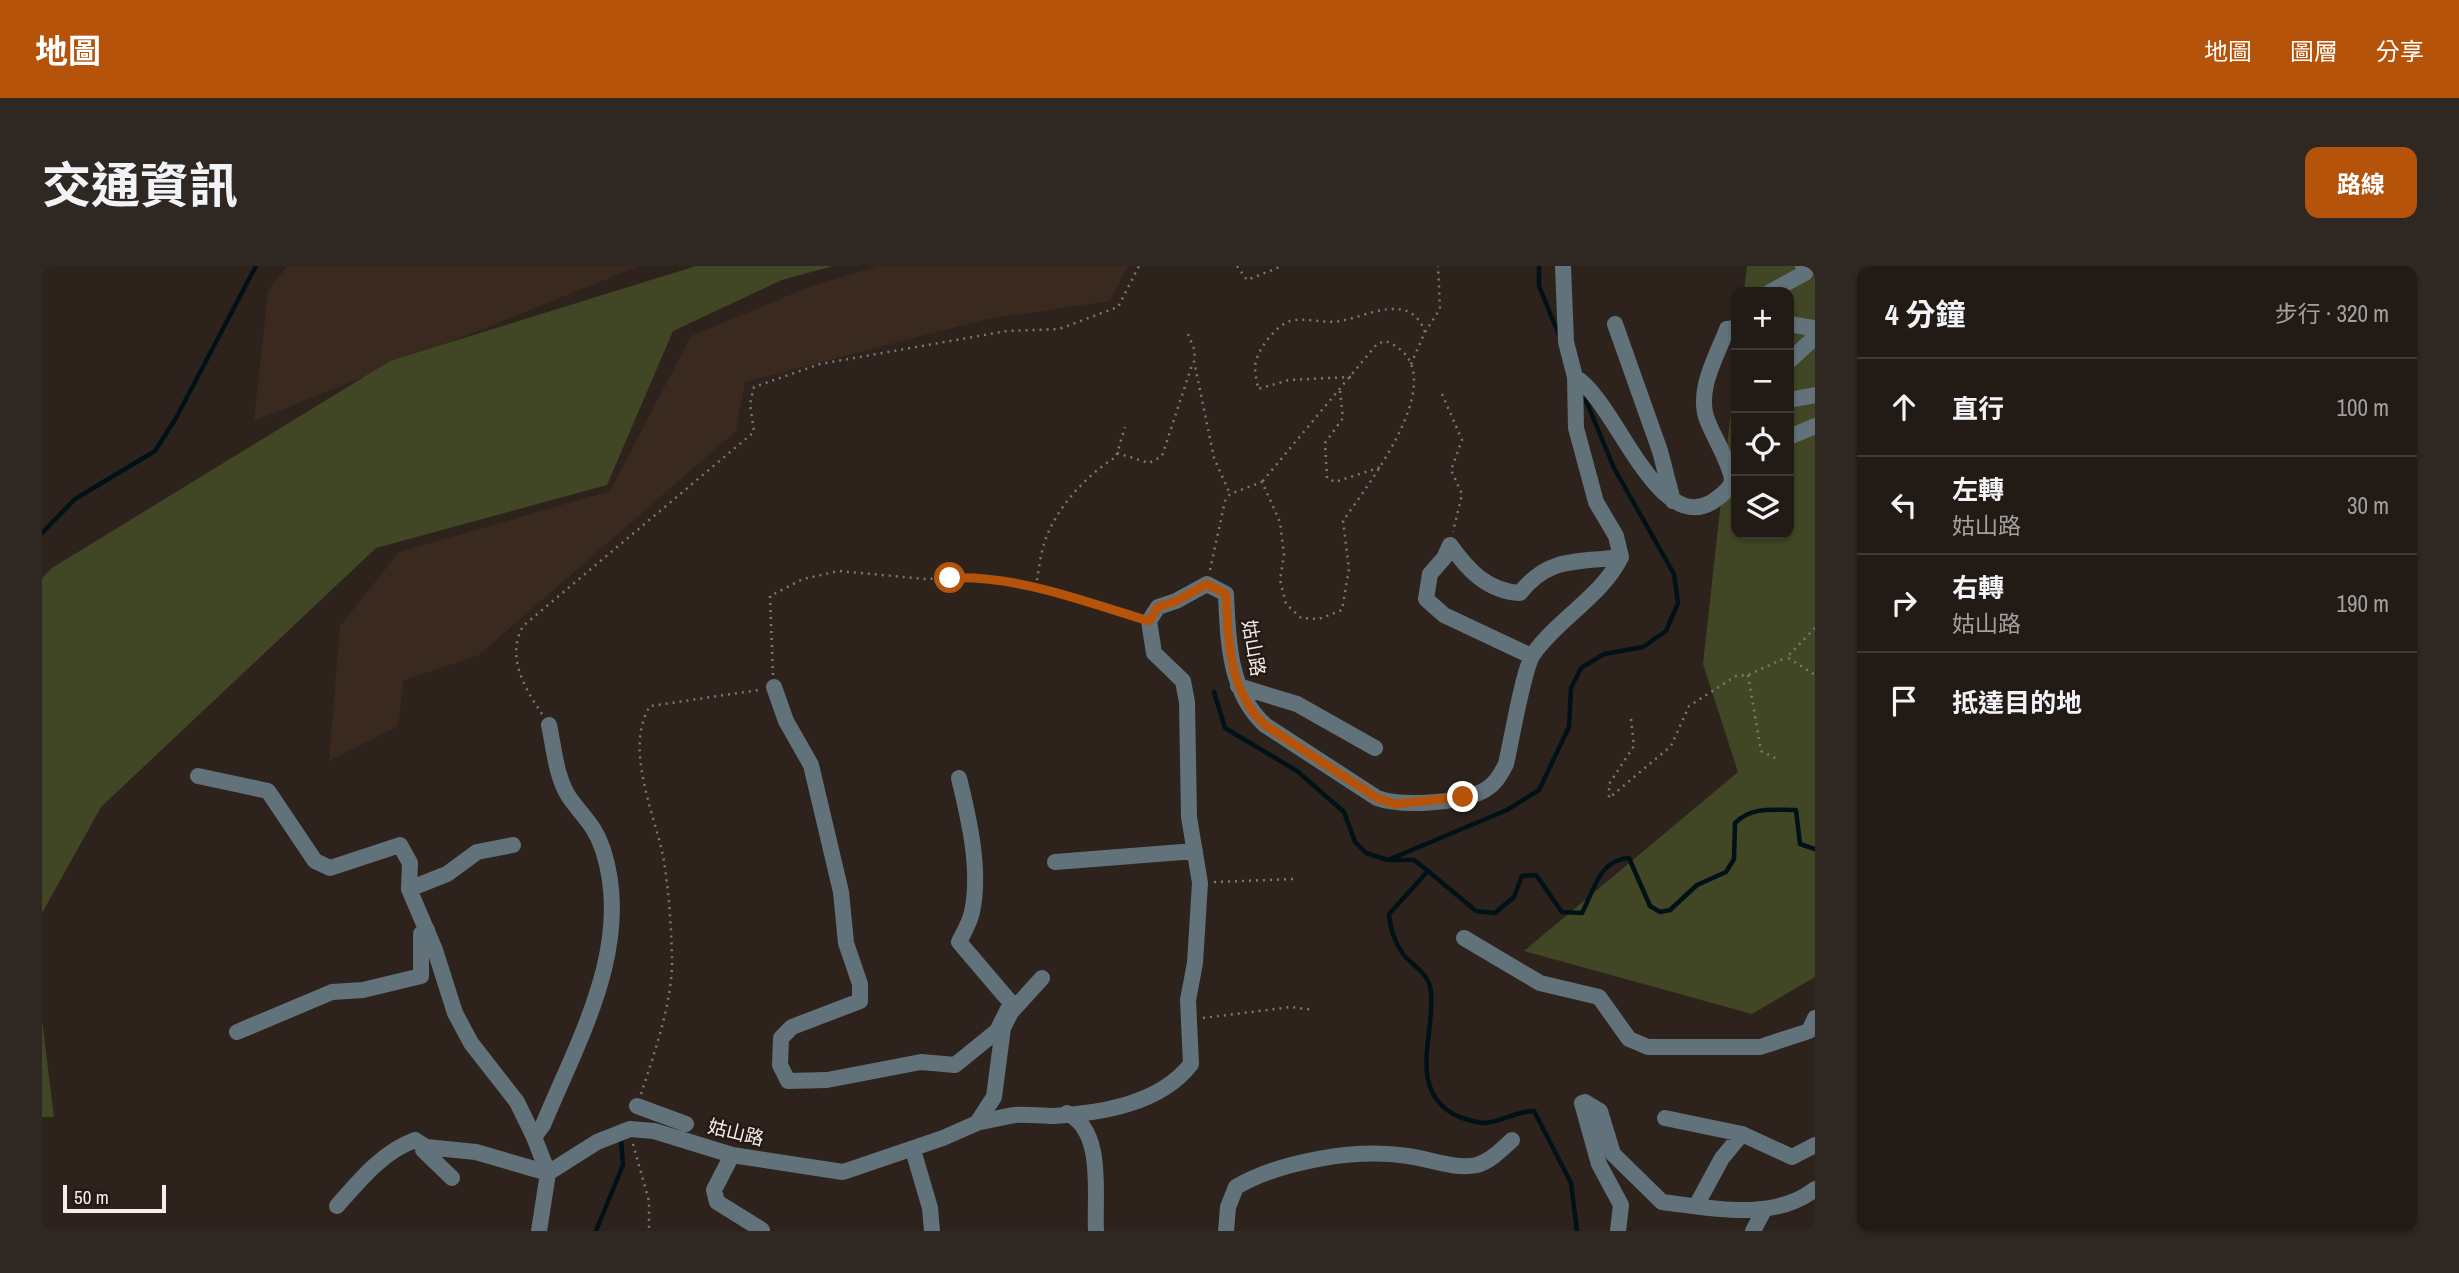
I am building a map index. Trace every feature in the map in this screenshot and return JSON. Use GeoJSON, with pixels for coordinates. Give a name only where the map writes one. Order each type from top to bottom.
{"type":"FeatureCollection","features":[{"type":"Feature","properties":{"kind":"street"},"geometry":{"type":"LineString","coordinates":[[1531,656],[1444,615],[1426,599],[1430,574],[1444,558],[1450,545],[1465,566],[1499,592],[1520,593],[1534,576],[1549,566],[1621,557],[1616,536],[1596,502],[1576,428],[1575,377],[1566,342],[1563,266]]}},
{"type":"Feature","properties":{"kind":"street"},"geometry":{"type":"LineString","coordinates":[[1779,287],[1805,273],[1803,266]]}},
{"type":"Feature","properties":{"kind":"street"},"geometry":{"type":"LineString","coordinates":[[1615,324],[1660,451],[1673,503]]}},
{"type":"Feature","properties":{"kind":"street"},"geometry":{"type":"LineString","coordinates":[[1794,325],[1813,328],[1812,340],[1794,357]]}},
{"type":"Feature","properties":{"kind":"street"},"geometry":{"type":"LineString","coordinates":[[1731,330],[1703,395],[1703,410],[1734,476]]}},
{"type":"Feature","properties":{"kind":"street"},"geometry":{"type":"LineString","coordinates":[[1575,377],[1597,395],[1656,487],[1673,503],[1692,508],[1709,503],[1731,486]]}},
{"type":"Feature","properties":{"kind":"street"},"geometry":{"type":"LineString","coordinates":[[1794,399],[1815,395]]}},
{"type":"Feature","properties":{"kind":"street"},"geometry":{"type":"LineString","coordinates":[[1794,435],[1815,426]]}},
{"type":"Feature","properties":{"kind":"street","name":"姑山路"},"geometry":{"type":"LineString","coordinates":[[1207,584],[1226,594],[1228,638],[1238,686],[1249,711],[1265,725],[1377,798],[1395,804],[1463,797],[1481,792],[1499,779],[1506,764],[1531,656],[1563,620],[1612,575],[1621,557]]}},
{"type":"Feature","properties":{"kind":"street"},"geometry":{"type":"LineString","coordinates":[[1149,621],[1158,607],[1176,601],[1207,584]]}},
{"type":"Feature","properties":{"kind":"street","name":"姑山路"},"geometry":{"type":"LineString","coordinates":[[630,1129],[654,1131],[732,1155],[843,1172],[913,1150],[977,1123],[1017,1115],[1067,1113],[1141,1100],[1176,1083],[1191,1064],[1188,1000],[1195,963],[1199,883],[1189,817],[1188,727],[1183,681],[1154,653],[1149,621]]}},
{"type":"Feature","properties":{"kind":"street"},"geometry":{"type":"LineString","coordinates":[[1238,686],[1297,704],[1375,748]]}},
{"type":"Feature","properties":{"kind":"street"},"geometry":{"type":"LineString","coordinates":[[774,687],[786,721],[811,765],[841,892],[846,943],[860,984],[860,1001],[792,1027],[781,1038],[780,1065],[788,1081],[827,1080],[921,1062],[955,1065],[997,1031],[1011,1003],[959,942],[972,913],[974,886],[968,815],[960,778]]}},
{"type":"Feature","properties":{"kind":"street"},"geometry":{"type":"LineString","coordinates":[[534,1136],[543,1125],[602,983],[609,945],[611,908],[604,852],[594,824],[568,795],[558,768],[549,725]]}},
{"type":"Feature","properties":{"kind":"street"},"geometry":{"type":"LineString","coordinates":[[198,776],[268,791],[315,861],[330,868],[400,845],[410,863],[409,889],[427,930],[460,1023],[471,1043],[517,1102],[548,1173],[539,1231]]}},
{"type":"Feature","properties":{"kind":"street"},"geometry":{"type":"LineString","coordinates":[[409,889],[447,874],[477,852],[513,845]]}},
{"type":"Feature","properties":{"kind":"street"},"geometry":{"type":"LineString","coordinates":[[1055,862],[1195,852]]}},
{"type":"Feature","properties":{"kind":"street"},"geometry":{"type":"LineString","coordinates":[[237,1032],[332,992],[363,990],[421,976],[421,933],[427,930]]}},
{"type":"Feature","properties":{"kind":"street"},"geometry":{"type":"LineString","coordinates":[[1464,938],[1540,983],[1599,998],[1629,1039],[1648,1047],[1760,1047],[1809,1031],[1815,1018]]}},
{"type":"Feature","properties":{"kind":"street"},"geometry":{"type":"LineString","coordinates":[[977,1123],[994,1097],[1003,1028],[1011,1012],[1042,978]]}},
{"type":"Feature","properties":{"kind":"street"},"geometry":{"type":"LineString","coordinates":[[1618,1231],[1621,1205],[1599,1164],[1582,1103],[1600,1111],[1613,1154],[1662,1202],[1764,1210],[1802,1199],[1815,1189]]}},
{"type":"Feature","properties":{"kind":"street"},"geometry":{"type":"LineString","coordinates":[[637,1106],[686,1124]]}},
{"type":"Feature","properties":{"kind":"street"},"geometry":{"type":"LineString","coordinates":[[1067,1113],[1079,1119],[1088,1133],[1093,1150],[1096,1231]]}},
{"type":"Feature","properties":{"kind":"street"},"geometry":{"type":"LineString","coordinates":[[1665,1118],[1742,1133],[1792,1157],[1815,1145]]}},
{"type":"Feature","properties":{"kind":"street"},"geometry":{"type":"LineString","coordinates":[[337,1206],[374,1166],[403,1144],[415,1140],[426,1147],[476,1152],[548,1173],[606,1137],[630,1129]]}},
{"type":"Feature","properties":{"kind":"street"},"geometry":{"type":"LineString","coordinates":[[1696,1206],[1723,1158],[1742,1133]]}},
{"type":"Feature","properties":{"kind":"street"},"geometry":{"type":"LineString","coordinates":[[1226,1231],[1228,1207],[1236,1187],[1280,1166],[1334,1157],[1405,1155],[1470,1166],[1494,1156],[1512,1140]]}},
{"type":"Feature","properties":{"kind":"street"},"geometry":{"type":"LineString","coordinates":[[426,1147],[423,1150],[453,1178]]}},
{"type":"Feature","properties":{"kind":"street"},"geometry":{"type":"LineString","coordinates":[[913,1150],[930,1208],[932,1231]]}},
{"type":"Feature","properties":{"kind":"street"},"geometry":{"type":"LineString","coordinates":[[732,1155],[714,1190],[716,1202],[762,1230]]}},
{"type":"Feature","properties":{"kind":"street"},"geometry":{"type":"LineString","coordinates":[[1753,1231],[1764,1210]]}},
{"type":"Feature","properties":{"kind":"path"},"geometry":{"type":"LineString","coordinates":[[549,725],[523,685],[514,642],[523,626],[754,432],[750,404],[754,387],[820,364],[1007,331],[1059,329],[1118,307],[1139,266]]}},
{"type":"Feature","properties":{"kind":"path"},"geometry":{"type":"LineString","coordinates":[[1237,266],[1247,281],[1282,266]]}},
{"type":"Feature","properties":{"kind":"path"},"geometry":{"type":"LineString","coordinates":[[1411,364],[1425,332],[1440,309],[1438,266]]}},
{"type":"Feature","properties":{"kind":"path"},"geometry":{"type":"LineString","coordinates":[[1351,377],[1289,380],[1258,389],[1255,366],[1274,330],[1291,321],[1339,322],[1376,309],[1401,311],[1420,318],[1425,332]]}},
{"type":"Feature","properties":{"kind":"path"},"geometry":{"type":"LineString","coordinates":[[1117,453],[1149,463],[1162,456],[1194,361],[1195,351],[1188,334]]}},
{"type":"Feature","properties":{"kind":"path"},"geometry":{"type":"LineString","coordinates":[[1207,584],[1219,520],[1230,494],[1262,482],[1377,344],[1385,341],[1401,346],[1411,364],[1413,393],[1407,420],[1381,467],[1343,521],[1349,569],[1342,610],[1319,619],[1301,618],[1286,604],[1280,580],[1284,555],[1280,522],[1262,482]]}},
{"type":"Feature","properties":{"kind":"path"},"geometry":{"type":"LineString","coordinates":[[1194,361],[1214,458],[1230,494]]}},
{"type":"Feature","properties":{"kind":"path"},"geometry":{"type":"LineString","coordinates":[[1340,391],[1343,418],[1325,443],[1327,478],[1335,482],[1381,467]]}},
{"type":"Feature","properties":{"kind":"path"},"geometry":{"type":"LineString","coordinates":[[1442,394],[1462,440],[1451,470],[1462,494],[1450,545]]}},
{"type":"Feature","properties":{"kind":"path"},"geometry":{"type":"LineString","coordinates":[[1036,587],[1044,542],[1067,503],[1093,471],[1116,457],[1125,427]]}},
{"type":"Feature","properties":{"kind":"path"},"geometry":{"type":"LineString","coordinates":[[637,1106],[660,1033],[672,961],[663,859],[644,785],[640,735],[643,716],[650,706],[774,687],[770,596],[803,579],[839,571],[925,579],[976,577],[1036,587],[1149,621]]}},
{"type":"Feature","properties":{"kind":"path"},"geometry":{"type":"LineString","coordinates":[[1631,719],[1634,746],[1609,784],[1609,798],[1671,746],[1689,706],[1736,676],[1748,675],[1787,657],[1815,628]]}},
{"type":"Feature","properties":{"kind":"path"},"geometry":{"type":"LineString","coordinates":[[1787,657],[1815,675]]}},
{"type":"Feature","properties":{"kind":"path"},"geometry":{"type":"LineString","coordinates":[[1748,675],[1761,751],[1777,759]]}},
{"type":"Feature","properties":{"kind":"path"},"geometry":{"type":"LineString","coordinates":[[1199,883],[1294,879]]}},
{"type":"Feature","properties":{"kind":"path"},"geometry":{"type":"LineString","coordinates":[[1189,1020],[1291,1007],[1314,1010]]}},
{"type":"Feature","properties":{"kind":"path"},"geometry":{"type":"LineString","coordinates":[[630,1129],[649,1201],[649,1231]]}},
{"type":"Feature","properties":{"kind":"shaded area"},"geometry":{"type":"Polygon","coordinates":[[[287,266],[639,266],[254,421],[268,291],[287,266]]]}},
{"type":"Feature","properties":{"kind":"shaded area"},"geometry":{"type":"Polygon","coordinates":[[[878,266],[1128,266],[1110,301],[987,319],[745,382],[736,431],[479,655],[404,680],[398,726],[329,761],[340,626],[399,552],[610,491],[691,336],[809,287],[878,266]]]}},
{"type":"Feature","properties":{"kind":"green space"},"geometry":{"type":"Polygon","coordinates":[[[696,266],[833,266],[782,280],[673,331],[607,485],[376,548],[101,807],[42,913],[42,578],[52,568],[390,361],[696,266]]]}},
{"type":"Feature","properties":{"kind":"green space"},"geometry":{"type":"Polygon","coordinates":[[[1747,266],[1815,266],[1815,977],[1752,1014],[1524,951],[1738,772],[1703,664],[1731,410],[1731,539],[1794,539],[1794,287],[1745,287],[1747,266]]]}},
{"type":"Feature","properties":{"kind":"green space"},"geometry":{"type":"Polygon","coordinates":[[[42,1020],[54,1117],[42,1117],[42,1020]]]}},
{"type":"Feature","properties":{"kind":"waterway"},"geometry":{"type":"LineString","coordinates":[[42,533],[75,499],[155,451],[176,418],[256,266]]}},
{"type":"Feature","properties":{"kind":"waterway"},"geometry":{"type":"LineString","coordinates":[[1539,266],[1539,286],[1559,335]]}},
{"type":"Feature","properties":{"kind":"waterway"},"geometry":{"type":"LineString","coordinates":[[1388,860],[1507,810],[1539,790],[1569,727],[1571,688],[1581,668],[1604,654],[1643,647],[1666,631],[1678,603],[1674,574],[1614,468],[1582,391]]}},
{"type":"Feature","properties":{"kind":"waterway"},"geometry":{"type":"LineString","coordinates":[[1214,692],[1225,728],[1297,771],[1344,812],[1355,842],[1366,853],[1388,860],[1414,860],[1428,871]]}},
{"type":"Feature","properties":{"kind":"waterway"},"geometry":{"type":"LineString","coordinates":[[1577,1231],[1571,1183],[1534,1111],[1492,1122],[1475,1122],[1455,1115],[1440,1104],[1432,1091],[1426,1060],[1431,1009],[1430,985],[1400,949],[1393,934],[1389,914],[1428,871],[1476,911],[1495,913],[1514,897],[1522,876],[1536,875],[1562,912],[1582,913],[1599,877],[1611,864],[1629,858],[1650,906],[1660,912],[1670,910],[1697,885],[1726,872],[1734,859],[1735,823],[1756,811],[1796,810],[1800,844],[1815,849]]}},
{"type":"Feature","properties":{"kind":"waterway"},"geometry":{"type":"LineString","coordinates":[[596,1231],[623,1165],[621,1138]]}},
{"type":"Feature","properties":{"kind":"route"},"geometry":{"type":"LineString","coordinates":[[950,578],[976,577],[1036,587],[1149,621],[1158,607],[1176,601],[1207,584],[1226,594],[1228,638],[1238,686],[1249,711],[1265,725],[1377,798],[1395,804],[1463,797]]}}]}
